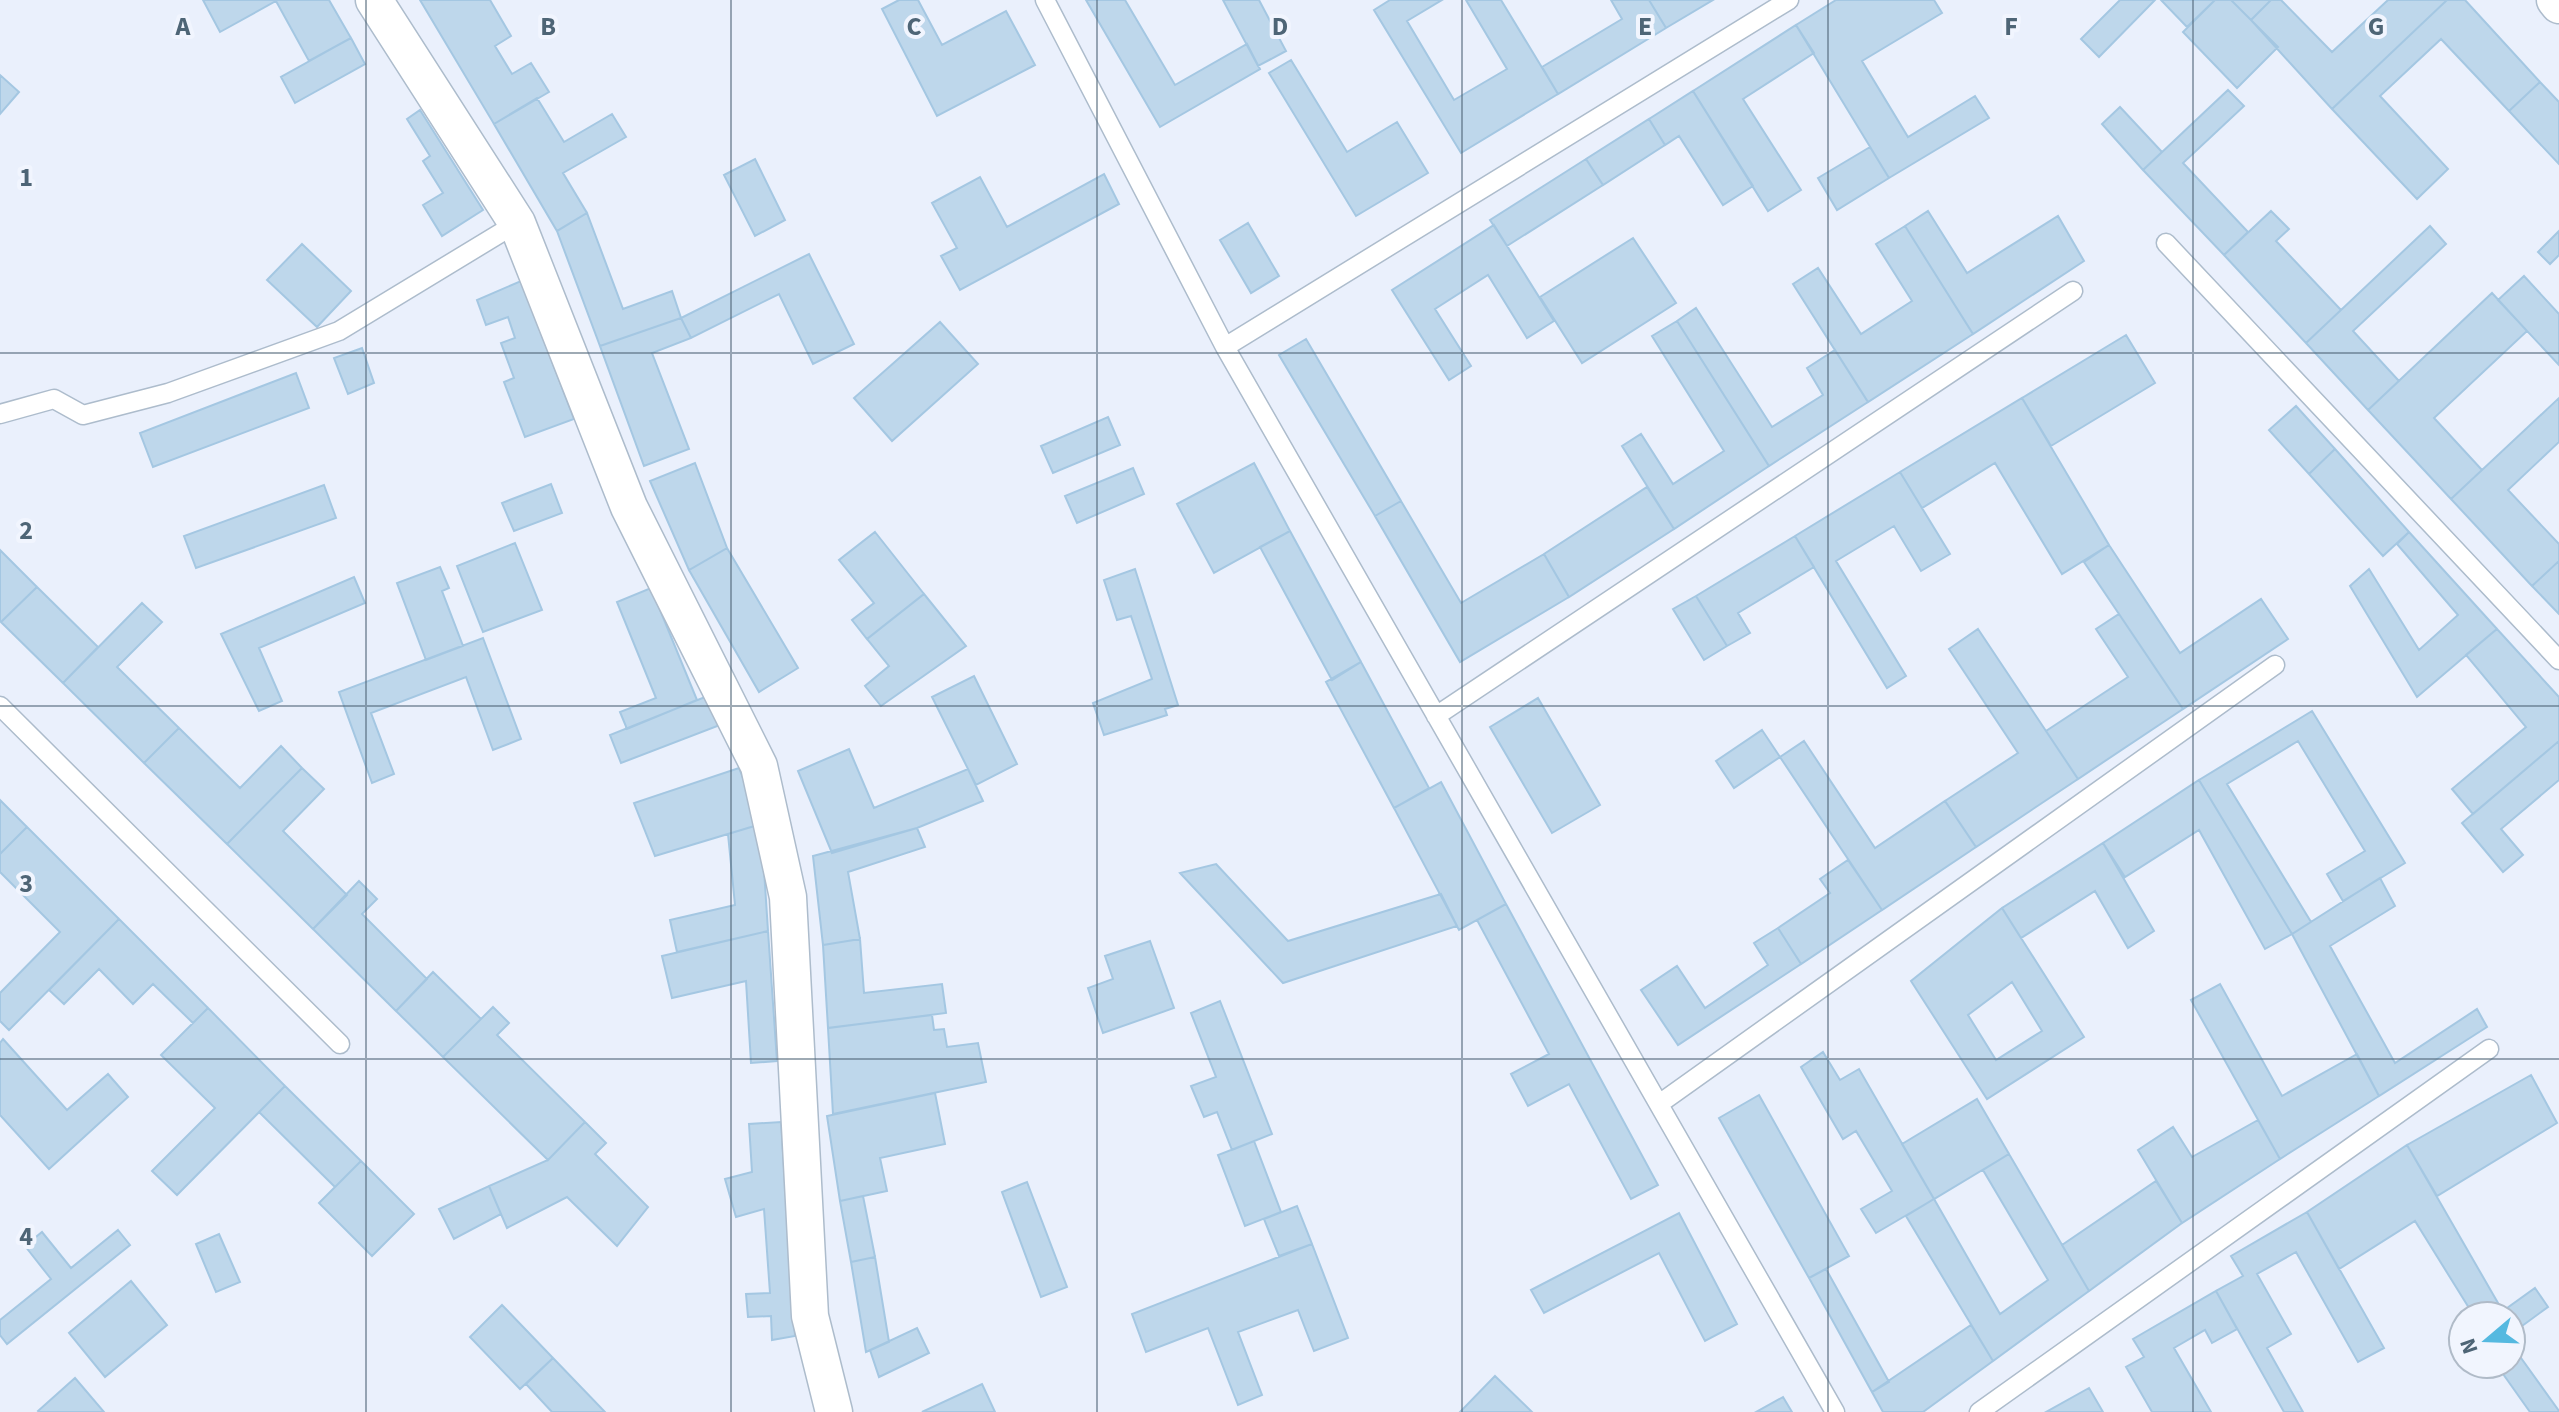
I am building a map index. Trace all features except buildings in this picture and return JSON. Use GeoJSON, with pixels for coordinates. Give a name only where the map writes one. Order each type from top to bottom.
{"type":"FeatureCollection","features":[{"type":"Feature","properties":{"kind":"street"},"geometry":{"type":"LineString","coordinates":[[374,0],[517,223],[629,507],[759,766],[788,897],[810,1316],[834,1412]]}},
{"type":"Feature","properties":{"kind":"street"},"geometry":{"type":"LineString","coordinates":[[2555,0],[2559,5]]}},
{"type":"Feature","properties":{"kind":"lane"},"geometry":{"type":"LineString","coordinates":[[1045,0],[1225,347],[1835,1412]]}},
{"type":"Feature","properties":{"kind":"lane"},"geometry":{"type":"LineString","coordinates":[[1225,347],[1789,0]]}},
{"type":"Feature","properties":{"kind":"lane"},"geometry":{"type":"LineString","coordinates":[[0,414],[54,399],[83,415],[168,393],[339,331],[517,223]]}},
{"type":"Feature","properties":{"kind":"lane"},"geometry":{"type":"LineString","coordinates":[[2166,243],[2559,660]]}},
{"type":"Feature","properties":{"kind":"lane"},"geometry":{"type":"LineString","coordinates":[[1436,716],[2073,291]]}},
{"type":"Feature","properties":{"kind":"lane"},"geometry":{"type":"LineString","coordinates":[[1659,1104],[2275,665]]}},
{"type":"Feature","properties":{"kind":"lane"},"geometry":{"type":"LineString","coordinates":[[0,706],[340,1044]]}},
{"type":"Feature","properties":{"kind":"lane"},"geometry":{"type":"LineString","coordinates":[[1979,1412],[2489,1049]]}}]}
